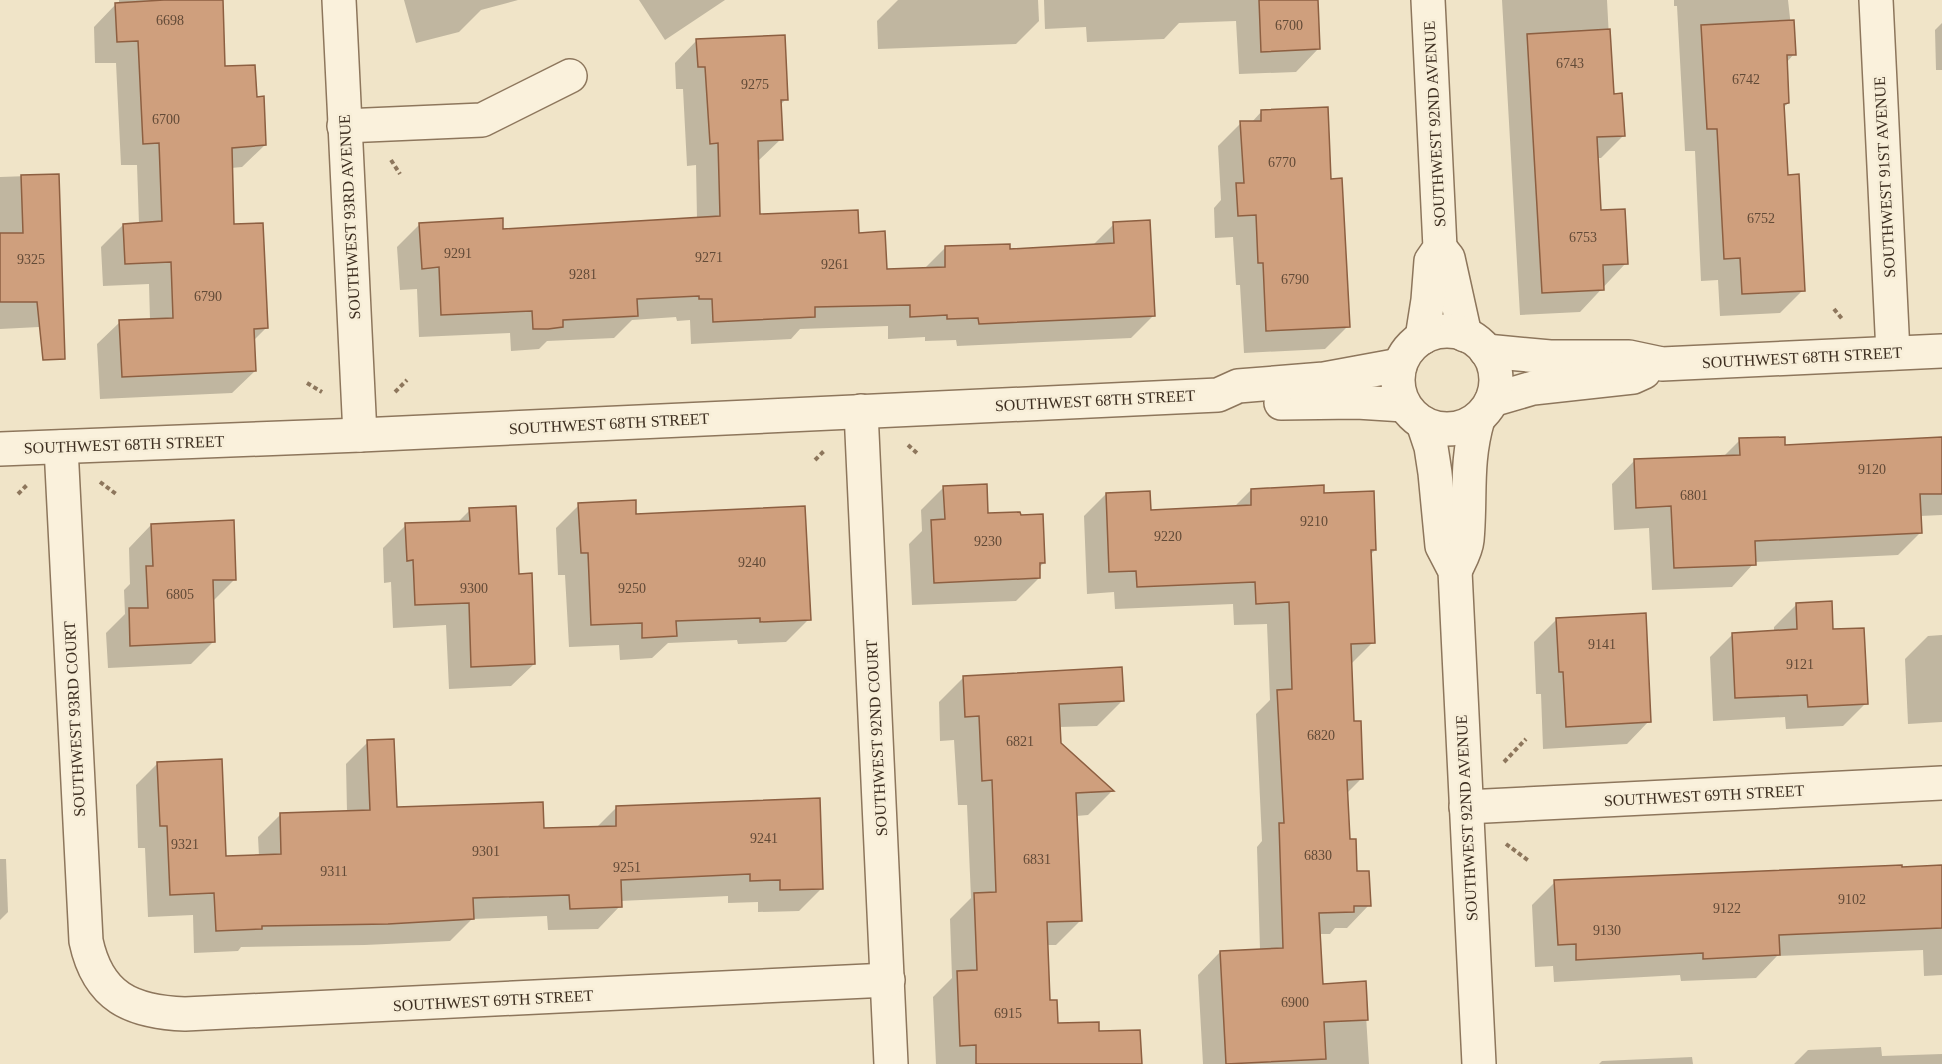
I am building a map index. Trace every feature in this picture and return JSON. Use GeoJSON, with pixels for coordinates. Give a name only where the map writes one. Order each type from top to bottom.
{"type":"FeatureCollection","features":[{"type":"Feature","properties":{"kind":"street","name":"SOUTHWEST 93RD AVENUE"},"geometry":{"type":"LineString","coordinates":[[339,0],[360,435]]}},
{"type":"Feature","properties":{"kind":"street","name":"SOUTHWEST 92ND AVENUE"},"geometry":{"type":"LineString","coordinates":[[1428,0],[1440,248],[1448,258],[1476,343]]}},
{"type":"Feature","properties":{"kind":"street","name":"SOUTHWEST 91ST AVENUE"},"geometry":{"type":"LineString","coordinates":[[1876,0],[1893,353]]}},
{"type":"Feature","properties":{"kind":"street"},"geometry":{"type":"LineString","coordinates":[[345,126],[482,120],[570,76]]}},
{"type":"Feature","properties":{"kind":"street","name":"SOUTHWEST 92ND AVENUE"},"geometry":{"type":"LineString","coordinates":[[1422,338],[1431,261],[1440,248]]}},
{"type":"Feature","properties":{"kind":"street"},"geometry":{"type":"LineString","coordinates":[[1450,332],[1476,343],[1492,360],[1497,380],[1485,409],[1465,426],[1437,429],[1414,414],[1399,393],[1400,365],[1405,354],[1422,338],[1435,333],[1450,332]]}},
{"type":"Feature","properties":{"kind":"street","name":"SOUTHWEST 68TH STREET"},"geometry":{"type":"LineString","coordinates":[[1476,343],[1550,357],[1629,357],[1662,364],[1942,351]]}},
{"type":"Feature","properties":{"kind":"street","name":"SOUTHWEST 68TH STREET"},"geometry":{"type":"LineString","coordinates":[[1485,409],[1533,388],[1633,377],[1662,364]]}},
{"type":"Feature","properties":{"kind":"street","name":"SOUTHWEST 68TH STREET"},"geometry":{"type":"LineString","coordinates":[[0,450],[1218,395],[1238,386],[1324,379],[1400,365]]}},
{"type":"Feature","properties":{"kind":"street","name":"SOUTHWEST 68TH STREET"},"geometry":{"type":"LineString","coordinates":[[1218,395],[1237,404],[1357,402],[1414,414]]}},
{"type":"Feature","properties":{"kind":"street","name":"SOUTHWEST 92ND AVENUE"},"geometry":{"type":"LineString","coordinates":[[1455,571],[1467,543],[1471,441],[1485,409]]}},
{"type":"Feature","properties":{"kind":"street","name":"SOUTHWEST 92ND COURT"},"geometry":{"type":"LineString","coordinates":[[861,411],[891,1064]]}},
{"type":"Feature","properties":{"kind":"street","name":"SOUTHWEST 92ND AVENUE"},"geometry":{"type":"LineString","coordinates":[[1414,414],[1431,447],[1442,546],[1455,571],[1479,1064]]}},
{"type":"Feature","properties":{"kind":"street","name":"SOUTHWEST 93RD COURT"},"geometry":{"type":"LineString","coordinates":[[61,447],[86,941],[93,966],[104,986]]}},
{"type":"Feature","properties":{"kind":"street","name":"SOUTHWEST 69TH STREET"},"geometry":{"type":"LineString","coordinates":[[1466,807],[1942,783]]}},
{"type":"Feature","properties":{"kind":"street","name":"SOUTHWEST 69TH STREET"},"geometry":{"type":"LineString","coordinates":[[104,986],[128,1003],[170,1014],[185,1014],[888,980]]}},
{"type":"Feature","properties":{"kind":"path"},"geometry":{"type":"LineString","coordinates":[[391,160],[400,174]]}},
{"type":"Feature","properties":{"kind":"path"},"geometry":{"type":"LineString","coordinates":[[1834,309],[1847,325]]}},
{"type":"Feature","properties":{"kind":"path"},"geometry":{"type":"LineString","coordinates":[[395,392],[406,380]]}},
{"type":"Feature","properties":{"kind":"path"},"geometry":{"type":"LineString","coordinates":[[307,383],[325,393]]}},
{"type":"Feature","properties":{"kind":"path"},"geometry":{"type":"LineString","coordinates":[[905,442],[919,455]]}},
{"type":"Feature","properties":{"kind":"path"},"geometry":{"type":"LineString","coordinates":[[815,460],[829,446]]}},
{"type":"Feature","properties":{"kind":"path"},"geometry":{"type":"LineString","coordinates":[[100,482],[116,494]]}},
{"type":"Feature","properties":{"kind":"path"},"geometry":{"type":"LineString","coordinates":[[18,494],[27,485]]}},
{"type":"Feature","properties":{"kind":"path"},"geometry":{"type":"LineString","coordinates":[[1504,762],[1526,739]]}},
{"type":"Feature","properties":{"kind":"path"},"geometry":{"type":"LineString","coordinates":[[1506,844],[1529,861]]}},
{"type":"Feature","properties":{"kind":"building"},"geometry":{"type":"Polygon","coordinates":[[[223,0],[225,66],[255,65],[257,97],[264,96],[266,145],[232,148],[234,224],[263,223],[268,328],[254,329],[256,371],[122,377],[119,320],[173,318],[171,262],[125,264],[123,224],[162,221],[159,143],[143,144],[138,41],[117,42],[115,3],[223,0]]]}},
{"type":"Feature","properties":{"kind":"building"},"geometry":{"type":"Polygon","coordinates":[[[1259,0],[1318,0],[1320,49],[1261,52],[1259,0]]]}},
{"type":"Feature","properties":{"kind":"building"},"geometry":{"type":"Polygon","coordinates":[[[1794,20],[1796,55],[1787,55],[1789,103],[1784,104],[1788,175],[1799,174],[1805,291],[1742,294],[1740,258],[1724,259],[1717,129],[1707,129],[1701,25],[1794,20]]]}},
{"type":"Feature","properties":{"kind":"building"},"geometry":{"type":"Polygon","coordinates":[[[1610,29],[1614,94],[1622,93],[1625,136],[1597,137],[1601,210],[1625,209],[1628,264],[1603,265],[1604,290],[1542,293],[1527,34],[1610,29]]]}},
{"type":"Feature","properties":{"kind":"building"},"geometry":{"type":"Polygon","coordinates":[[[785,35],[788,100],[781,100],[783,140],[758,141],[760,214],[858,210],[859,233],[885,231],[887,269],[945,267],[945,246],[1010,244],[1010,249],[1114,243],[1113,222],[1150,220],[1155,316],[979,324],[978,318],[947,319],[947,315],[910,317],[910,305],[815,307],[815,317],[713,322],[712,299],[699,299],[699,296],[637,299],[638,316],[563,320],[563,327],[548,329],[533,329],[532,311],[441,315],[439,267],[422,269],[419,223],[503,218],[503,229],[720,216],[718,143],[710,144],[705,67],[698,67],[696,39],[785,35]]]}},
{"type":"Feature","properties":{"kind":"building"},"geometry":{"type":"Polygon","coordinates":[[[1328,107],[1331,179],[1342,178],[1350,327],[1266,331],[1263,263],[1258,263],[1256,215],[1238,216],[1236,183],[1244,183],[1240,121],[1261,121],[1261,110],[1328,107]]]}},
{"type":"Feature","properties":{"kind":"building"},"geometry":{"type":"Polygon","coordinates":[[[59,174],[65,359],[43,360],[37,302],[0,302],[0,233],[23,233],[21,175],[59,174]]]}},
{"type":"Feature","properties":{"kind":"building"},"geometry":{"type":"Polygon","coordinates":[[[1785,437],[1785,445],[1942,437],[1942,494],[1920,494],[1922,533],[1755,541],[1756,565],[1674,568],[1671,506],[1636,508],[1634,459],[1740,455],[1739,438],[1785,437]]]}},
{"type":"Feature","properties":{"kind":"building"},"geometry":{"type":"Polygon","coordinates":[[[987,484],[988,513],[1043,514],[1045,563],[1040,563],[1040,578],[934,583],[931,520],[945,519],[943,486],[987,484]]]}},
{"type":"Feature","properties":{"kind":"building"},"geometry":{"type":"Polygon","coordinates":[[[1324,485],[1324,493],[1374,491],[1376,550],[1371,550],[1375,643],[1351,644],[1354,721],[1361,721],[1363,779],[1347,780],[1350,839],[1356,839],[1357,871],[1369,871],[1371,906],[1354,906],[1354,912],[1319,913],[1323,984],[1366,981],[1368,1020],[1324,1022],[1326,1059],[1226,1064],[1220,951],[1283,948],[1279,823],[1284,823],[1277,690],[1292,689],[1289,602],[1256,604],[1255,582],[1137,587],[1136,571],[1109,572],[1106,493],[1150,491],[1151,510],[1251,505],[1251,489],[1324,485]]]}},
{"type":"Feature","properties":{"kind":"building"},"geometry":{"type":"Polygon","coordinates":[[[636,500],[636,514],[805,506],[811,620],[760,622],[760,618],[676,621],[677,636],[642,638],[642,623],[591,625],[588,553],[581,553],[578,503],[636,500]]]}},
{"type":"Feature","properties":{"kind":"building"},"geometry":{"type":"Polygon","coordinates":[[[516,506],[519,574],[532,573],[535,664],[471,667],[469,603],[415,605],[413,560],[407,561],[405,523],[470,521],[469,508],[516,506]]]}},
{"type":"Feature","properties":{"kind":"building"},"geometry":{"type":"Polygon","coordinates":[[[234,520],[236,580],[213,580],[215,642],[130,646],[129,608],[148,608],[146,566],[153,566],[151,524],[234,520]]]}},
{"type":"Feature","properties":{"kind":"building"},"geometry":{"type":"Polygon","coordinates":[[[1832,601],[1833,629],[1864,628],[1868,704],[1808,707],[1807,695],[1735,698],[1732,633],[1797,629],[1796,603],[1832,601]]]}},
{"type":"Feature","properties":{"kind":"building"},"geometry":{"type":"Polygon","coordinates":[[[1646,613],[1651,722],[1566,727],[1563,672],[1559,672],[1556,618],[1646,613]]]}},
{"type":"Feature","properties":{"kind":"building"},"geometry":{"type":"Polygon","coordinates":[[[1122,667],[1124,701],[1059,704],[1061,743],[1114,791],[1076,793],[1082,921],[1047,922],[1050,1000],[1057,1000],[1058,1023],[1099,1022],[1099,1031],[1140,1030],[1142,1064],[976,1064],[976,1045],[960,1046],[957,971],[977,970],[974,893],[996,892],[992,780],[982,781],[979,716],[965,717],[963,676],[1122,667]]]}},
{"type":"Feature","properties":{"kind":"building"},"geometry":{"type":"Polygon","coordinates":[[[394,739],[397,807],[543,802],[544,828],[616,826],[616,806],[820,798],[823,889],[780,890],[780,880],[750,881],[750,874],[621,880],[622,907],[570,909],[569,895],[473,898],[474,919],[388,924],[262,926],[262,929],[216,931],[214,893],[170,895],[167,826],[160,826],[157,762],[222,759],[226,856],[281,854],[280,813],[370,810],[367,740],[394,739]]]}},
{"type":"Feature","properties":{"kind":"building"},"geometry":{"type":"Polygon","coordinates":[[[1902,865],[1902,867],[1942,865],[1942,928],[1779,935],[1780,955],[1703,959],[1703,953],[1576,960],[1576,944],[1558,945],[1554,880],[1902,865]]]}}]}
